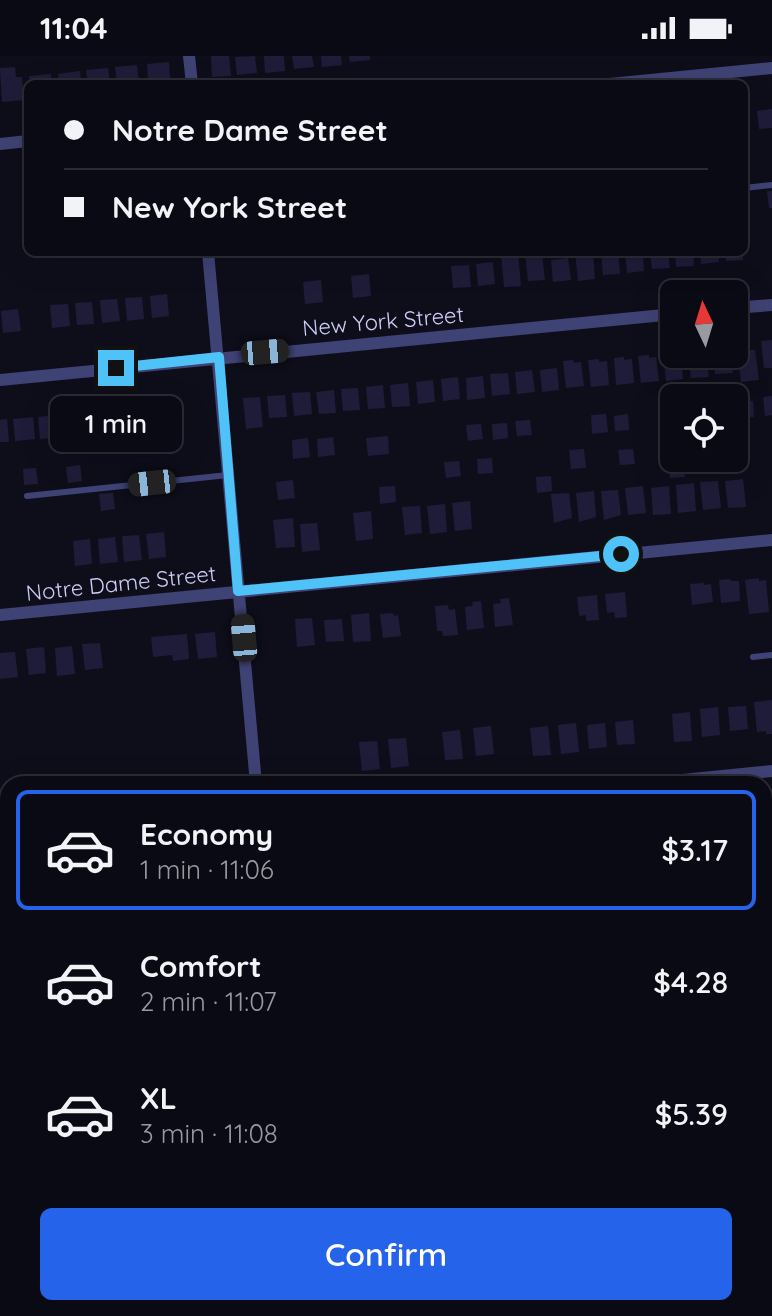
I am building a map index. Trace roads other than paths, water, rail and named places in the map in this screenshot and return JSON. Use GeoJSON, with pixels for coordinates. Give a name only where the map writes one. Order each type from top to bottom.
{"type":"FeatureCollection","features":[{"type":"Feature","properties":{"kind":"street"},"geometry":{"type":"LineString","coordinates":[[189,56],[192,80]]}},
{"type":"Feature","properties":{"kind":"street"},"geometry":{"type":"LineString","coordinates":[[650,80],[772,68]]}},
{"type":"Feature","properties":{"kind":"street"},"geometry":{"type":"LineString","coordinates":[[0,144],[24,141]]}},
{"type":"Feature","properties":{"kind":"street"},"geometry":{"type":"LineString","coordinates":[[208,256],[255,776]]}},
{"type":"Feature","properties":{"kind":"street"},"geometry":{"type":"LineString","coordinates":[[748,307],[772,305]]}},
{"type":"Feature","properties":{"kind":"street","name":"New York Street"},"geometry":{"type":"LineString","coordinates":[[0,380],[660,315]]}},
{"type":"Feature","properties":{"kind":"street","name":"Notre Dame Street"},"geometry":{"type":"LineString","coordinates":[[0,615],[772,540]]}},
{"type":"Feature","properties":{"kind":"street"},"geometry":{"type":"LineString","coordinates":[[722,776],[772,771]]}},
{"type":"Feature","properties":{"kind":"lane"},"geometry":{"type":"LineString","coordinates":[[748,188],[772,185]]}},
{"type":"Feature","properties":{"kind":"lane"},"geometry":{"type":"LineString","coordinates":[[27,496],[228,475]]}},
{"type":"Feature","properties":{"kind":"lane"},"geometry":{"type":"LineString","coordinates":[[753,657],[772,655]]}}]}
